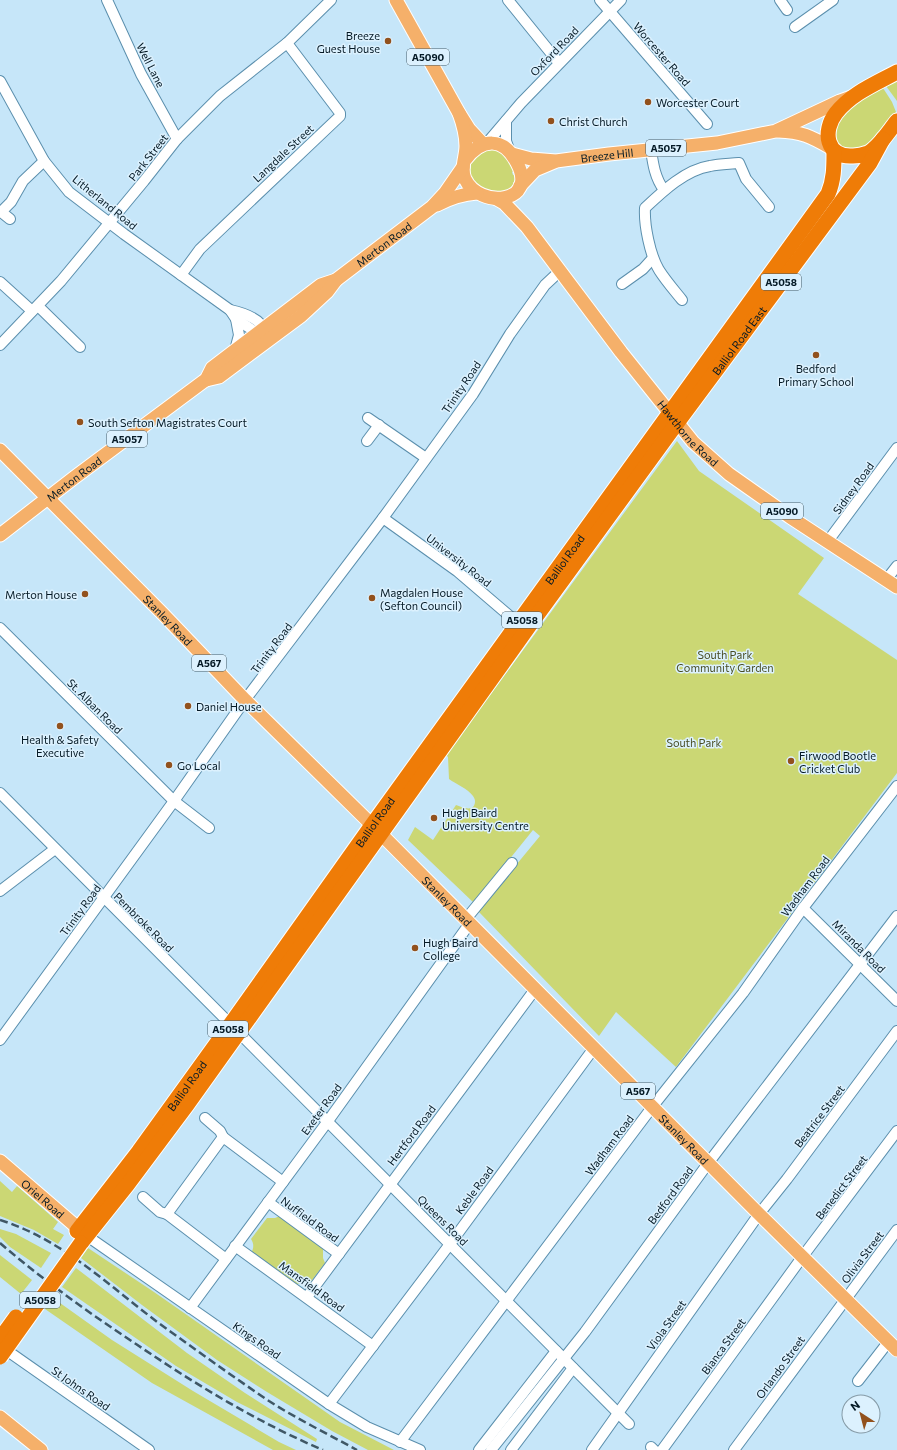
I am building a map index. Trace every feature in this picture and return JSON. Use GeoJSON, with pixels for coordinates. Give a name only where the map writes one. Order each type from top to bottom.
{"type":"FeatureCollection","features":[{"type":"Feature","properties":{"kind":"highway","name":"Breeze Hill"},"geometry":{"type":"LineString","coordinates":[[897,72],[851,97],[835,114],[829,127],[832,150],[844,157],[868,153],[883,139],[897,122]]}},
{"type":"Feature","properties":{"kind":"highway","name":"Balliol Road East"},"geometry":{"type":"LineString","coordinates":[[673,418],[870,163],[883,139]]}},
{"type":"Feature","properties":{"kind":"highway","name":"Balliol Road East"},"geometry":{"type":"LineString","coordinates":[[673,418],[828,194],[832,184],[834,171],[832,150]]}},
{"type":"Feature","properties":{"kind":"highway","name":"Balliol Road"},"geometry":{"type":"LineString","coordinates":[[377,830],[519,624],[673,418]]}},
{"type":"Feature","properties":{"kind":"highway","name":"Balliol Road"},"geometry":{"type":"LineString","coordinates":[[80,1237],[139,1151],[234,1029],[377,830],[530,625],[673,418]]}},
{"type":"Feature","properties":{"kind":"highway","name":"A5058"},"geometry":{"type":"LineString","coordinates":[[0,1339],[80,1237]]}},
{"type":"Feature","properties":{"kind":"highway","name":"A5058"},"geometry":{"type":"LineString","coordinates":[[0,1357],[80,1237]]}},
{"type":"Feature","properties":{"kind":"main road","name":"A5090"},"geometry":{"type":"LineString","coordinates":[[396,0],[469,129],[485,144],[499,144],[511,153],[520,169],[522,176],[519,187]]}},
{"type":"Feature","properties":{"kind":"main road","name":"Breeze Hill"},"geometry":{"type":"LineString","coordinates":[[511,153],[531,158],[556,161],[717,143],[776,131],[851,97]]}},
{"type":"Feature","properties":{"kind":"main road","name":"A5090"},"geometry":{"type":"LineString","coordinates":[[459,113],[466,136],[464,164],[465,179],[477,193],[497,199]]}},
{"type":"Feature","properties":{"kind":"main road","name":"Breeze Hill"},"geometry":{"type":"LineString","coordinates":[[776,131],[797,132],[811,136],[832,150]]}},
{"type":"Feature","properties":{"kind":"main road"},"geometry":{"type":"LineString","coordinates":[[464,164],[474,149],[485,144]]}},
{"type":"Feature","properties":{"kind":"main road","name":"Breeze Hill"},"geometry":{"type":"LineString","coordinates":[[519,187],[535,170],[556,161]]}},
{"type":"Feature","properties":{"kind":"main road","name":"Merton Road"},"geometry":{"type":"LineString","coordinates":[[0,535],[75,477],[206,380],[219,377],[263,334],[321,285],[336,280],[432,207],[445,193],[464,164]]}},
{"type":"Feature","properties":{"kind":"main road"},"geometry":{"type":"LineString","coordinates":[[497,199],[508,198],[514,194],[519,187]]}},
{"type":"Feature","properties":{"kind":"main road","name":"Hawthorne Road"},"geometry":{"type":"LineString","coordinates":[[519,187],[519,205],[528,227]]}},
{"type":"Feature","properties":{"kind":"main road","name":"Merton Road"},"geometry":{"type":"LineString","coordinates":[[432,207],[464,194],[477,193]]}},
{"type":"Feature","properties":{"kind":"main road","name":"Hawthorne Road"},"geometry":{"type":"LineString","coordinates":[[497,199],[504,203],[528,227],[621,352],[692,442],[729,474],[790,517],[892,583]]}},
{"type":"Feature","properties":{"kind":"main road","name":"Merton Road"},"geometry":{"type":"LineString","coordinates":[[206,380],[212,368],[235,350],[263,334]]}},
{"type":"Feature","properties":{"kind":"main road","name":"Stanley Road"},"geometry":{"type":"LineString","coordinates":[[0,450],[246,700],[536,988],[759,1214],[894,1345]]}},
{"type":"Feature","properties":{"kind":"main road","name":"Oriel Road"},"geometry":{"type":"LineString","coordinates":[[0,1161],[80,1237]]}},
{"type":"Feature","properties":{"kind":"main road"},"geometry":{"type":"LineString","coordinates":[[0,1417],[41,1450]]}},
{"type":"Feature","properties":{"kind":"street","name":"Well Lane"},"geometry":{"type":"LineString","coordinates":[[107,0],[141,74],[177,138]]}},
{"type":"Feature","properties":{"kind":"street","name":"Park Street"},"geometry":{"type":"LineString","coordinates":[[0,345],[61,281],[144,181],[177,138],[220,96],[286,43],[331,0]]}},
{"type":"Feature","properties":{"kind":"street"},"geometry":{"type":"LineString","coordinates":[[508,0],[559,63]]}},
{"type":"Feature","properties":{"kind":"street","name":"Worcester Road"},"geometry":{"type":"LineString","coordinates":[[600,0],[707,124]]}},
{"type":"Feature","properties":{"kind":"street","name":"Oxford Road"},"geometry":{"type":"LineString","coordinates":[[485,144],[521,103],[621,0]]}},
{"type":"Feature","properties":{"kind":"street"},"geometry":{"type":"LineString","coordinates":[[780,0],[788,10]]}},
{"type":"Feature","properties":{"kind":"street"},"geometry":{"type":"LineString","coordinates":[[795,27],[833,0]]}},
{"type":"Feature","properties":{"kind":"street","name":"Langdale Street"},"geometry":{"type":"LineString","coordinates":[[181,275],[200,249],[340,116],[340,113],[286,43]]}},
{"type":"Feature","properties":{"kind":"street","name":"Litherland Road"},"geometry":{"type":"LineString","coordinates":[[0,81],[44,161],[69,192],[233,314],[244,314],[262,324],[263,334]]}},
{"type":"Feature","properties":{"kind":"street"},"geometry":{"type":"LineString","coordinates":[[506,121],[506,141],[511,153]]}},
{"type":"Feature","properties":{"kind":"street"},"geometry":{"type":"LineString","coordinates":[[651,150],[654,172],[664,190]]}},
{"type":"Feature","properties":{"kind":"street"},"geometry":{"type":"LineString","coordinates":[[10,218],[1,212],[10,202],[23,181],[44,161]]}},
{"type":"Feature","properties":{"kind":"street"},"geometry":{"type":"LineString","coordinates":[[682,300],[659,270],[654,258],[645,224],[644,208],[664,190],[691,172],[710,166],[738,163],[746,179],[769,207]]}},
{"type":"Feature","properties":{"kind":"street"},"geometry":{"type":"LineString","coordinates":[[622,284],[643,269],[654,258]]}},
{"type":"Feature","properties":{"kind":"street","name":"Trinity Road"},"geometry":{"type":"LineString","coordinates":[[0,1040],[246,700],[383,518],[473,394],[510,334],[545,285],[561,270]]}},
{"type":"Feature","properties":{"kind":"street"},"geometry":{"type":"LineString","coordinates":[[0,282],[35,308],[80,347]]}},
{"type":"Feature","properties":{"kind":"street"},"geometry":{"type":"LineString","coordinates":[[233,314],[239,335],[235,350]]}},
{"type":"Feature","properties":{"kind":"street"},"geometry":{"type":"LineString","coordinates":[[368,418],[426,458]]}},
{"type":"Feature","properties":{"kind":"street"},"geometry":{"type":"LineString","coordinates":[[366,441],[379,425]]}},
{"type":"Feature","properties":{"kind":"street","name":"Sidney Road"},"geometry":{"type":"LineString","coordinates":[[828,542],[897,448]]}},
{"type":"Feature","properties":{"kind":"street","name":"University Road"},"geometry":{"type":"LineString","coordinates":[[383,518],[457,571],[519,624]]}},
{"type":"Feature","properties":{"kind":"street"},"geometry":{"type":"LineString","coordinates":[[892,583],[897,566]]}},
{"type":"Feature","properties":{"kind":"street","name":"St. Alban Road"},"geometry":{"type":"LineString","coordinates":[[0,628],[174,801],[209,828]]}},
{"type":"Feature","properties":{"kind":"street","name":"Wadham Road"},"geometry":{"type":"LineString","coordinates":[[400,1442],[653,1106],[743,993],[803,908],[897,786]]}},
{"type":"Feature","properties":{"kind":"street","name":"Pembroke Road"},"geometry":{"type":"LineString","coordinates":[[0,793],[234,1029]]}},
{"type":"Feature","properties":{"kind":"street"},"geometry":{"type":"LineString","coordinates":[[0,891],[55,849]]}},
{"type":"Feature","properties":{"kind":"street","name":"Exeter Road"},"geometry":{"type":"LineString","coordinates":[[190,1308],[328,1121],[468,921],[512,863]]}},
{"type":"Feature","properties":{"kind":"street","name":"Miranda Road"},"geometry":{"type":"LineString","coordinates":[[803,908],[897,1001]]}},
{"type":"Feature","properties":{"kind":"street","name":"Bedford Road"},"geometry":{"type":"LineString","coordinates":[[479,1450],[560,1355],[590,1326],[709,1162],[897,916]]}},
{"type":"Feature","properties":{"kind":"street","name":"Hertford Road"},"geometry":{"type":"LineString","coordinates":[[307,1297],[536,988]]}},
{"type":"Feature","properties":{"kind":"street","name":"Queens Road"},"geometry":{"type":"LineString","coordinates":[[234,1029],[328,1121],[629,1424]]}},
{"type":"Feature","properties":{"kind":"street","name":"Beatrice Street"},"geometry":{"type":"LineString","coordinates":[[759,1214],[787,1179],[897,1031]]}},
{"type":"Feature","properties":{"kind":"street","name":"Keble Road"},"geometry":{"type":"LineString","coordinates":[[329,1404],[450,1244],[594,1048]]}},
{"type":"Feature","properties":{"kind":"street"},"geometry":{"type":"LineString","coordinates":[[204,1118],[220,1131],[223,1137],[283,1182]]}},
{"type":"Feature","properties":{"kind":"street","name":"Benedict Street"},"geometry":{"type":"LineString","coordinates":[[803,1256],[897,1131]]}},
{"type":"Feature","properties":{"kind":"street"},"geometry":{"type":"LineString","coordinates":[[167,1214],[223,1137]]}},
{"type":"Feature","properties":{"kind":"street"},"geometry":{"type":"LineString","coordinates":[[143,1197],[160,1212],[167,1214],[226,1259]]}},
{"type":"Feature","properties":{"kind":"street","name":"Nuffield Road"},"geometry":{"type":"LineString","coordinates":[[268,1202],[338,1254]]}},
{"type":"Feature","properties":{"kind":"street","name":"Viola Street"},"geometry":{"type":"LineString","coordinates":[[592,1450],[759,1214]]}},
{"type":"Feature","properties":{"kind":"street","name":"Olivia Street"},"geometry":{"type":"LineString","coordinates":[[846,1299],[897,1230]]}},
{"type":"Feature","properties":{"kind":"street","name":"Kings Road"},"geometry":{"type":"LineString","coordinates":[[80,1237],[190,1308],[329,1404],[367,1427],[420,1450]]}},
{"type":"Feature","properties":{"kind":"street","name":"Mansfield Road"},"geometry":{"type":"LineString","coordinates":[[236,1246],[373,1346]]}},
{"type":"Feature","properties":{"kind":"street","name":"Bianca Street"},"geometry":{"type":"LineString","coordinates":[[662,1450],[803,1256]]}},
{"type":"Feature","properties":{"kind":"street","name":"Orlando Street"},"geometry":{"type":"LineString","coordinates":[[734,1450],[846,1299]]}},
{"type":"Feature","properties":{"kind":"street","name":"St Johns Road"},"geometry":{"type":"LineString","coordinates":[[0,1345],[149,1450]]}},
{"type":"Feature","properties":{"kind":"street"},"geometry":{"type":"LineString","coordinates":[[858,1381],[894,1345]]}},
{"type":"Feature","properties":{"kind":"street","name":"Bedford Road"},"geometry":{"type":"LineString","coordinates":[[491,1450],[560,1355]]}},
{"type":"Feature","properties":{"kind":"street"},"geometry":{"type":"LineString","coordinates":[[511,1450],[573,1368]]}},
{"type":"Feature","properties":{"kind":"green space"},"geometry":{"type":"Polygon","coordinates":[[[897,80],[897,101],[886,86],[897,80]]]}},
{"type":"Feature","properties":{"kind":"green space"},"geometry":{"type":"Polygon","coordinates":[[[883,88],[892,102],[896,112],[873,143],[860,150],[842,148],[834,137],[836,123],[854,105],[883,88]]]}},
{"type":"Feature","properties":{"kind":"green space"},"geometry":{"type":"Polygon","coordinates":[[[492,149],[503,154],[515,171],[512,172],[513,175],[516,175],[515,182],[511,187],[501,192],[488,190],[477,184],[470,172],[471,163],[476,155],[480,151],[492,149]]]}},
{"type":"Feature","properties":{"kind":"green space","name":"South Park"},"geometry":{"type":"Polygon","coordinates":[[[677,441],[699,471],[824,558],[798,594],[897,660],[897,773],[676,1067],[616,1012],[599,1036],[478,911],[540,836],[533,830],[474,903],[408,840],[415,827],[433,840],[456,805],[464,808],[470,808],[474,805],[475,799],[471,793],[449,779],[448,757],[446,755],[677,441]]]}},
{"type":"Feature","properties":{"kind":"green space"},"geometry":{"type":"Polygon","coordinates":[[[0,1181],[12,1192],[17,1186],[58,1222],[53,1229],[64,1235],[58,1244],[34,1230],[0,1216],[0,1181]]]}},
{"type":"Feature","properties":{"kind":"green space"},"geometry":{"type":"Polygon","coordinates":[[[280,1216],[323,1248],[323,1258],[325,1263],[309,1284],[300,1283],[296,1285],[251,1253],[253,1243],[251,1239],[267,1218],[275,1218],[280,1216]]]}},
{"type":"Feature","properties":{"kind":"green space"},"geometry":{"type":"Polygon","coordinates":[[[0,1229],[16,1234],[51,1253],[41,1268],[10,1247],[0,1237],[0,1229]]]}},
{"type":"Feature","properties":{"kind":"green space"},"geometry":{"type":"Polygon","coordinates":[[[88,1248],[154,1292],[340,1422],[394,1450],[368,1450],[332,1431],[217,1360],[81,1258],[88,1248]]]}},
{"type":"Feature","properties":{"kind":"green space"},"geometry":{"type":"Polygon","coordinates":[[[0,1255],[32,1280],[21,1294],[0,1277],[0,1255]]]}},
{"type":"Feature","properties":{"kind":"green space"},"geometry":{"type":"Polygon","coordinates":[[[76,1268],[187,1353],[245,1393],[317,1439],[316,1442],[237,1402],[176,1366],[62,1287],[76,1268]]]}},
{"type":"Feature","properties":{"kind":"green space"},"geometry":{"type":"Polygon","coordinates":[[[53,1298],[112,1340],[193,1391],[279,1442],[296,1450],[273,1450],[152,1383],[45,1309],[53,1298]]]}},
{"type":"Feature","properties":{"kind":"railway"},"geometry":{"type":"LineString","coordinates":[[0,1220],[23,1228],[64,1251],[103,1279],[160,1324],[269,1401],[357,1450]]}},
{"type":"Feature","properties":{"kind":"railway"},"geometry":{"type":"LineString","coordinates":[[0,1243],[84,1308],[181,1374],[250,1415],[323,1450]]}},
{"type":"Feature","properties":{"kind":"place","name":"Breeze Guest House"},"geometry":{"type":"Point","coordinates":[388,41]}},
{"type":"Feature","properties":{"kind":"place","name":"Worcester Court"},"geometry":{"type":"Point","coordinates":[648,102]}},
{"type":"Feature","properties":{"kind":"place","name":"Christ Church"},"geometry":{"type":"Point","coordinates":[551,121]}},
{"type":"Feature","properties":{"kind":"place","name":"Bedford Primary School"},"geometry":{"type":"Point","coordinates":[816,355]}},
{"type":"Feature","properties":{"kind":"place","name":"South Sefton Magistrates Court"},"geometry":{"type":"Point","coordinates":[80,422]}},
{"type":"Feature","properties":{"kind":"place","name":"Merton House"},"geometry":{"type":"Point","coordinates":[85,594]}},
{"type":"Feature","properties":{"kind":"place","name":"Magdalen House (Sefton Council)"},"geometry":{"type":"Point","coordinates":[372,598]}},
{"type":"Feature","properties":{"kind":"place","name":"Daniel House"},"geometry":{"type":"Point","coordinates":[188,706]}},
{"type":"Feature","properties":{"kind":"place","name":"Health & Safety Executive"},"geometry":{"type":"Point","coordinates":[60,726]}},
{"type":"Feature","properties":{"kind":"place","name":"Firwood Bootle Cricket Club"},"geometry":{"type":"Point","coordinates":[791,761]}},
{"type":"Feature","properties":{"kind":"place","name":"Go Local"},"geometry":{"type":"Point","coordinates":[169,765]}},
{"type":"Feature","properties":{"kind":"place","name":"Hugh Baird University Centre"},"geometry":{"type":"Point","coordinates":[434,818]}},
{"type":"Feature","properties":{"kind":"place","name":"Hugh Baird College"},"geometry":{"type":"Point","coordinates":[415,948]}},
{"type":"Feature","properties":{"kind":"park label","name":"South Park Community Garden"},"geometry":{"type":"Point","coordinates":[725,660]}}]}
